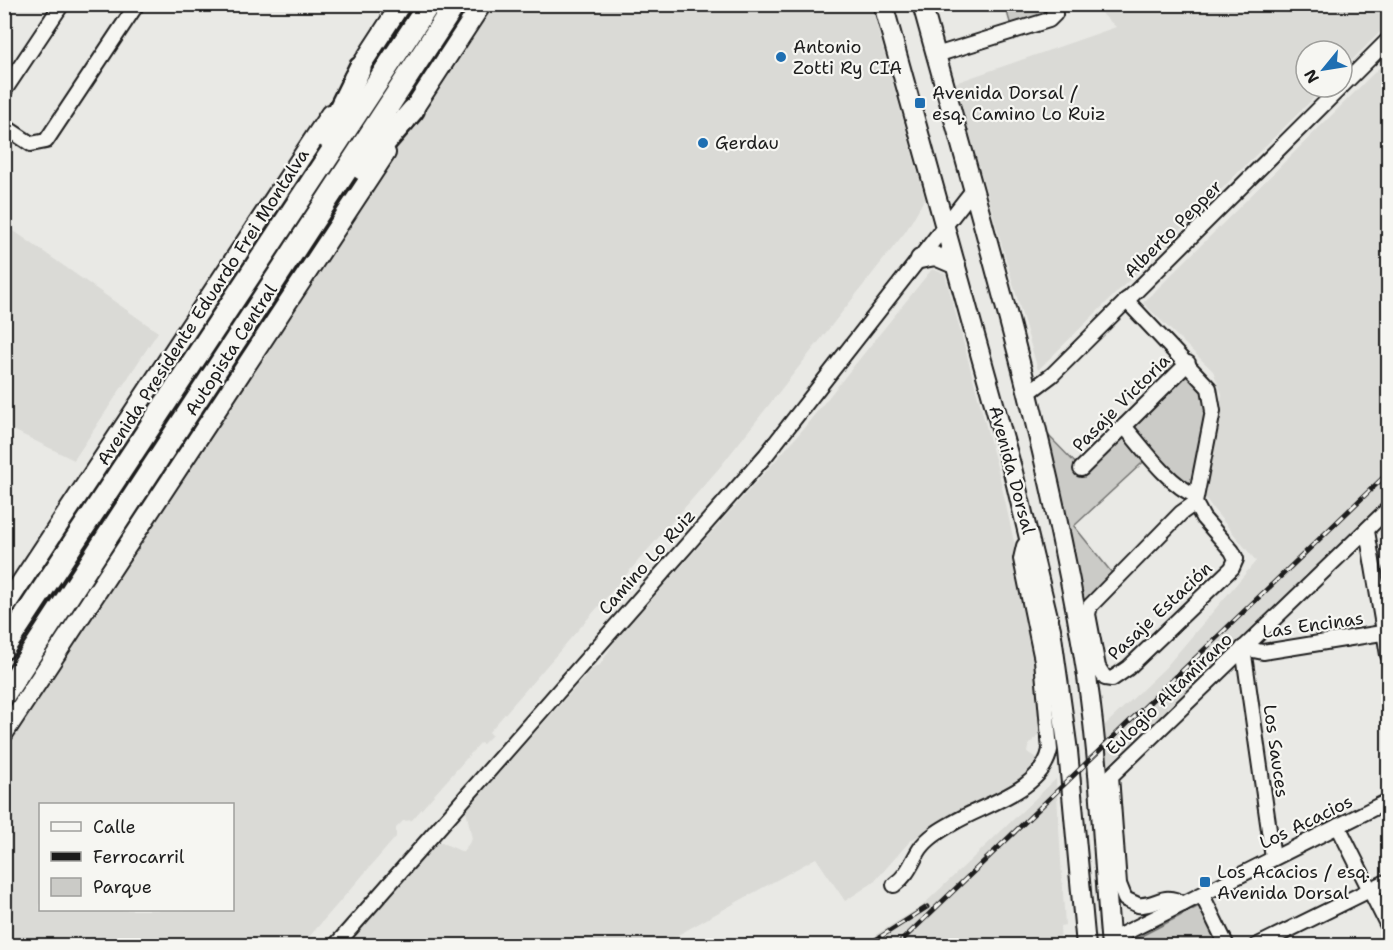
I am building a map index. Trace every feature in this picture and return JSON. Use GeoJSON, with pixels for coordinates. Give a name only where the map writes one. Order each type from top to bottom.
{"type":"FeatureCollection","features":[{"type":"Feature","properties":{"kind":"highway","name":"Autopista Central"},"geometry":{"type":"LineString","coordinates":[[4,648],[429,4]]}},
{"type":"Feature","properties":{"kind":"highway","name":"Autopista Central"},"geometry":{"type":"LineString","coordinates":[[4,695],[304,239],[454,4]]}},
{"type":"Feature","properties":{"kind":"highway"},"geometry":{"type":"LineString","coordinates":[[284,223],[360,68]]}},
{"type":"Feature","properties":{"kind":"highway"},"geometry":{"type":"LineString","coordinates":[[304,239],[413,110]]}},
{"type":"Feature","properties":{"kind":"main road","name":"Avenida Presidente Eduardo Frei Montalva"},"geometry":{"type":"LineString","coordinates":[[4,608],[400,4]]}},
{"type":"Feature","properties":{"kind":"main road"},"geometry":{"type":"LineString","coordinates":[[4,733],[482,4]]}},
{"type":"Feature","properties":{"kind":"main road","name":"Avenida Dorsal"},"geometry":{"type":"LineString","coordinates":[[883,4],[1030,538],[1051,629],[1062,701],[1086,945]]}},
{"type":"Feature","properties":{"kind":"main road","name":"Avenida Dorsal"},"geometry":{"type":"LineString","coordinates":[[922,4],[1028,393],[1083,653],[1095,748],[1106,944]]}},
{"type":"Feature","properties":{"kind":"main road"},"geometry":{"type":"LineString","coordinates":[[920,259],[935,256],[956,265]]}},
{"type":"Feature","properties":{"kind":"street"},"geometry":{"type":"LineString","coordinates":[[4,91],[62,4]]}},
{"type":"Feature","properties":{"kind":"street"},"geometry":{"type":"LineString","coordinates":[[936,55],[1049,20],[1054,14],[1051,4]]}},
{"type":"Feature","properties":{"kind":"street"},"geometry":{"type":"LineString","coordinates":[[4,126],[27,142],[38,144],[49,138],[131,7]]}},
{"type":"Feature","properties":{"kind":"street","name":"Alberto Pepper"},"geometry":{"type":"LineString","coordinates":[[1354,75],[1389,40]]}},
{"type":"Feature","properties":{"kind":"street","name":"Alberto Pepper"},"geometry":{"type":"LineString","coordinates":[[1028,393],[1053,375],[1330,99]]}},
{"type":"Feature","properties":{"kind":"street","name":"Camino Lo Ruiz"},"geometry":{"type":"LineString","coordinates":[[335,945],[766,455],[973,190]]}},
{"type":"Feature","properties":{"kind":"street"},"geometry":{"type":"LineString","coordinates":[[1124,426],[1175,483],[1195,499],[1213,401],[1209,388],[1188,363],[1126,300]]}},
{"type":"Feature","properties":{"kind":"street","name":"Pasaje Victoria"},"geometry":{"type":"LineString","coordinates":[[1081,469],[1188,363]]}},
{"type":"Feature","properties":{"kind":"street","name":"Pasaje Estación"},"geometry":{"type":"LineString","coordinates":[[1195,499],[1203,518],[1232,551],[1236,559],[1232,568],[1128,668],[1112,678],[1103,676],[1098,667],[1088,614],[1090,606],[1195,499]]}},
{"type":"Feature","properties":{"kind":"street","name":"Eulogio Altamirano"},"geometry":{"type":"LineString","coordinates":[[1183,904],[1174,898],[1167,898],[1137,905],[1128,902],[1122,895],[1119,884],[1110,781],[1116,769],[1389,509]]}},
{"type":"Feature","properties":{"kind":"street"},"geometry":{"type":"LineString","coordinates":[[1367,531],[1389,656]]}},
{"type":"Feature","properties":{"kind":"street"},"geometry":{"type":"LineString","coordinates":[[894,885],[909,872],[927,841],[965,816],[1025,784],[1047,760],[1050,750],[1046,684],[1021,559],[1024,546],[1030,538]]}},
{"type":"Feature","properties":{"kind":"street","name":"Las Encinas"},"geometry":{"type":"LineString","coordinates":[[1243,648],[1263,652],[1386,632]]}},
{"type":"Feature","properties":{"kind":"street","name":"Los Sauces"},"geometry":{"type":"LineString","coordinates":[[1243,648],[1273,858]]}},
{"type":"Feature","properties":{"kind":"street","name":"Los Acacios"},"geometry":{"type":"LineString","coordinates":[[1106,944],[1389,801]]}},
{"type":"Feature","properties":{"kind":"street"},"geometry":{"type":"LineString","coordinates":[[1338,826],[1389,926]]}},
{"type":"Feature","properties":{"kind":"street"},"geometry":{"type":"LineString","coordinates":[[1256,945],[1389,880]]}},
{"type":"Feature","properties":{"kind":"street"},"geometry":{"type":"LineString","coordinates":[[1202,895],[1227,945]]}},
{"type":"Feature","properties":{"kind":"street"},"geometry":{"type":"LineString","coordinates":[[1383,945],[1389,943]]}},
{"type":"Feature","properties":{"kind":"shaded area"},"geometry":{"type":"Polygon","coordinates":[[[491,5],[871,5],[925,198],[906,231],[720,467],[489,732],[492,735],[483,744],[480,743],[412,820],[403,821],[396,828],[396,837],[302,945],[5,946],[5,748],[491,5]]]}},
{"type":"Feature","properties":{"kind":"shaded area"},"geometry":{"type":"Polygon","coordinates":[[[1093,5],[1388,5],[1388,24],[1354,58],[1354,39],[1294,39],[1294,99],[1313,99],[1038,370],[955,83],[1116,27],[1093,5]]]}},
{"type":"Feature","properties":{"kind":"shaded area"},"geometry":{"type":"Polygon","coordinates":[[[1388,59],[1388,499],[1106,767],[1105,725],[1165,668],[1256,561],[1205,499],[1222,394],[1213,371],[1143,303],[1348,99],[1354,99],[1354,93],[1388,59]]]}},
{"type":"Feature","properties":{"kind":"shaded area"},"geometry":{"type":"Polygon","coordinates":[[[4,224],[158,332],[74,460],[5,426],[4,224]]]}},
{"type":"Feature","properties":{"kind":"shaded area"},"geometry":{"type":"Polygon","coordinates":[[[932,269],[945,274],[1000,478],[1037,647],[1044,730],[1029,744],[1027,752],[1041,761],[1017,782],[911,840],[874,882],[845,901],[816,858],[660,945],[346,946],[438,841],[463,852],[472,839],[466,810],[592,669],[600,665],[615,641],[799,434],[932,269]]]}},
{"type":"Feature","properties":{"kind":"shaded area"},"geometry":{"type":"Polygon","coordinates":[[[1056,779],[1065,925],[1060,926],[1061,945],[870,945],[877,934],[921,907],[1056,779]]]}},
{"type":"Feature","properties":{"kind":"green space"},"geometry":{"type":"Polygon","coordinates":[[[1005,5],[1041,5],[1046,12],[1044,15],[1011,26],[1005,5]]]}},
{"type":"Feature","properties":{"kind":"green space"},"geometry":{"type":"Polygon","coordinates":[[[1190,371],[1205,388],[1209,408],[1192,485],[1187,485],[1153,453],[1074,526],[1112,573],[1081,604],[1047,434],[1085,473],[1190,371]]]}},
{"type":"Feature","properties":{"kind":"green space"},"geometry":{"type":"Polygon","coordinates":[[[1201,905],[1222,946],[1122,946],[1201,905]]]}},
{"type":"Feature","properties":{"kind":"railway"},"geometry":{"type":"LineString","coordinates":[[896,946],[1388,473]]}},
{"type":"Feature","properties":{"kind":"railway"},"geometry":{"type":"LineString","coordinates":[[866,946],[927,907]]}},
{"type":"Feature","properties":{"kind":"place","name":"Antonio Zotti Ry CIA"},"geometry":{"type":"Point","coordinates":[781,57]}},
{"type":"Feature","properties":{"kind":"place","name":"Avenida Dorsal / esq. Camino Lo Ruiz"},"geometry":{"type":"Point","coordinates":[920,103]}},
{"type":"Feature","properties":{"kind":"place","name":"Gerdau"},"geometry":{"type":"Point","coordinates":[703,143]}},
{"type":"Feature","properties":{"kind":"place","name":"Los Acacios / esq. Avenida Dorsal"},"geometry":{"type":"Point","coordinates":[1205,882]}}]}
